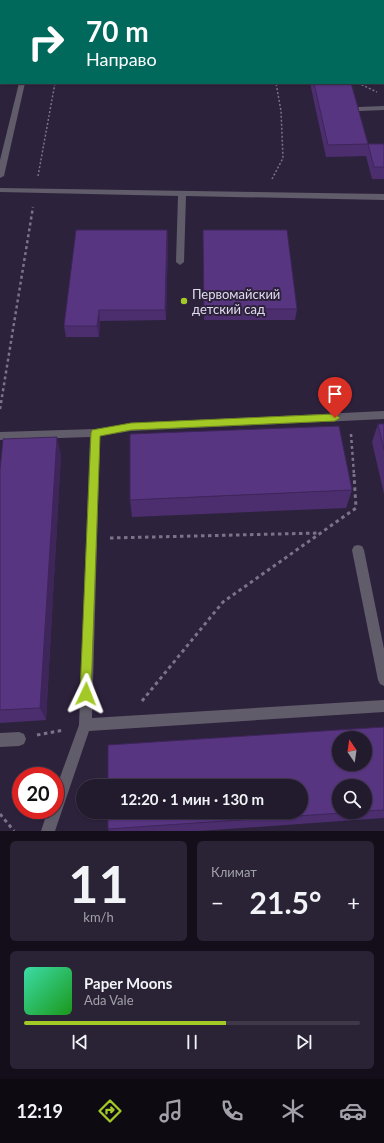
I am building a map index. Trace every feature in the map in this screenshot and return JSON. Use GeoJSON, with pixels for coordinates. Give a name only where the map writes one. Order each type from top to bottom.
{"type":"FeatureCollection","features":[{"type":"Feature","properties":{"kind":"street"},"geometry":{"type":"LineString","coordinates":[[0,176],[22,84]]}},
{"type":"Feature","properties":{"kind":"street"},"geometry":{"type":"LineString","coordinates":[[359,108],[384,108]]}},
{"type":"Feature","properties":{"kind":"street"},"geometry":{"type":"LineString","coordinates":[[0,190],[384,197]]}},
{"type":"Feature","properties":{"kind":"street"},"geometry":{"type":"LineString","coordinates":[[180,262],[182,194]]}},
{"type":"Feature","properties":{"kind":"street"},"geometry":{"type":"LineString","coordinates":[[0,436],[95,433],[131,427],[384,415]]}},
{"type":"Feature","properties":{"kind":"street"},"geometry":{"type":"LineString","coordinates":[[64,784],[85,725],[95,433]]}},
{"type":"Feature","properties":{"kind":"street"},"geometry":{"type":"LineString","coordinates":[[358,550],[384,680]]}},
{"type":"Feature","properties":{"kind":"street"},"geometry":{"type":"LineString","coordinates":[[85,725],[384,706]]}},
{"type":"Feature","properties":{"kind":"street"},"geometry":{"type":"LineString","coordinates":[[0,740],[19,739]]}},
{"type":"Feature","properties":{"kind":"street"},"geometry":{"type":"LineString","coordinates":[[48,831],[52,819]]}},
{"type":"Feature","properties":{"kind":"path"},"geometry":{"type":"LineString","coordinates":[[0,409],[35,191],[55,84]]}},
{"type":"Feature","properties":{"kind":"path"},"geometry":{"type":"LineString","coordinates":[[264,196],[283,158],[281,110],[276,84]]}},
{"type":"Feature","properties":{"kind":"path"},"geometry":{"type":"LineString","coordinates":[[360,84],[377,93]]}},
{"type":"Feature","properties":{"kind":"path"},"geometry":{"type":"LineString","coordinates":[[123,723],[223,602],[356,508],[350,417]]}},
{"type":"Feature","properties":{"kind":"path"},"geometry":{"type":"LineString","coordinates":[[91,538],[320,533]]}},
{"type":"Feature","properties":{"kind":"path"},"geometry":{"type":"LineString","coordinates":[[19,739],[85,725]]}},
{"type":"Feature","properties":{"kind":"path"},"geometry":{"type":"LineString","coordinates":[[0,814],[14,831]]}},
{"type":"Feature","properties":{"kind":"building"},"geometry":{"type":"Polygon","coordinates":[[[314,84],[351,84],[368,144],[328,145],[314,84]]]}},
{"type":"Feature","properties":{"kind":"building"},"geometry":{"type":"Polygon","coordinates":[[[368,144],[384,144],[384,167],[374,167],[368,144]]]}},
{"type":"Feature","properties":{"kind":"building"},"geometry":{"type":"Polygon","coordinates":[[[76,230],[167,230],[165,310],[99,310],[97,326],[64,326],[76,230]]]}},
{"type":"Feature","properties":{"kind":"building"},"geometry":{"type":"Polygon","coordinates":[[[203,230],[287,230],[297,309],[204,309],[203,230]]]}},
{"type":"Feature","properties":{"kind":"building"},"geometry":{"type":"Polygon","coordinates":[[[378,424],[384,424],[384,450],[378,424]]]}},
{"type":"Feature","properties":{"kind":"building"},"geometry":{"type":"Polygon","coordinates":[[[339,426],[352,490],[130,500],[130,434],[339,426]]]}},
{"type":"Feature","properties":{"kind":"building"},"geometry":{"type":"Polygon","coordinates":[[[57,437],[40,708],[0,710],[0,470],[3,439],[57,437]]]}},
{"type":"Feature","properties":{"kind":"building"},"geometry":{"type":"Polygon","coordinates":[[[384,727],[384,810],[372,811],[372,779],[332,779],[332,814],[308,815],[308,779],[108,779],[108,745],[384,727]]]}},
{"type":"Feature","properties":{"kind":"building"},"geometry":{"type":"Polygon","coordinates":[[[108,819],[254,819],[108,829],[108,819]]]}},
{"type":"Feature","properties":{"kind":"place","name":"Первомайский детский сад"},"geometry":{"type":"Point","coordinates":[184,301]}},
{"type":"Feature","properties":{"kind":"route"},"geometry":{"type":"LineString","coordinates":[[86,694],[95,433],[131,427],[335,418]]}}]}
